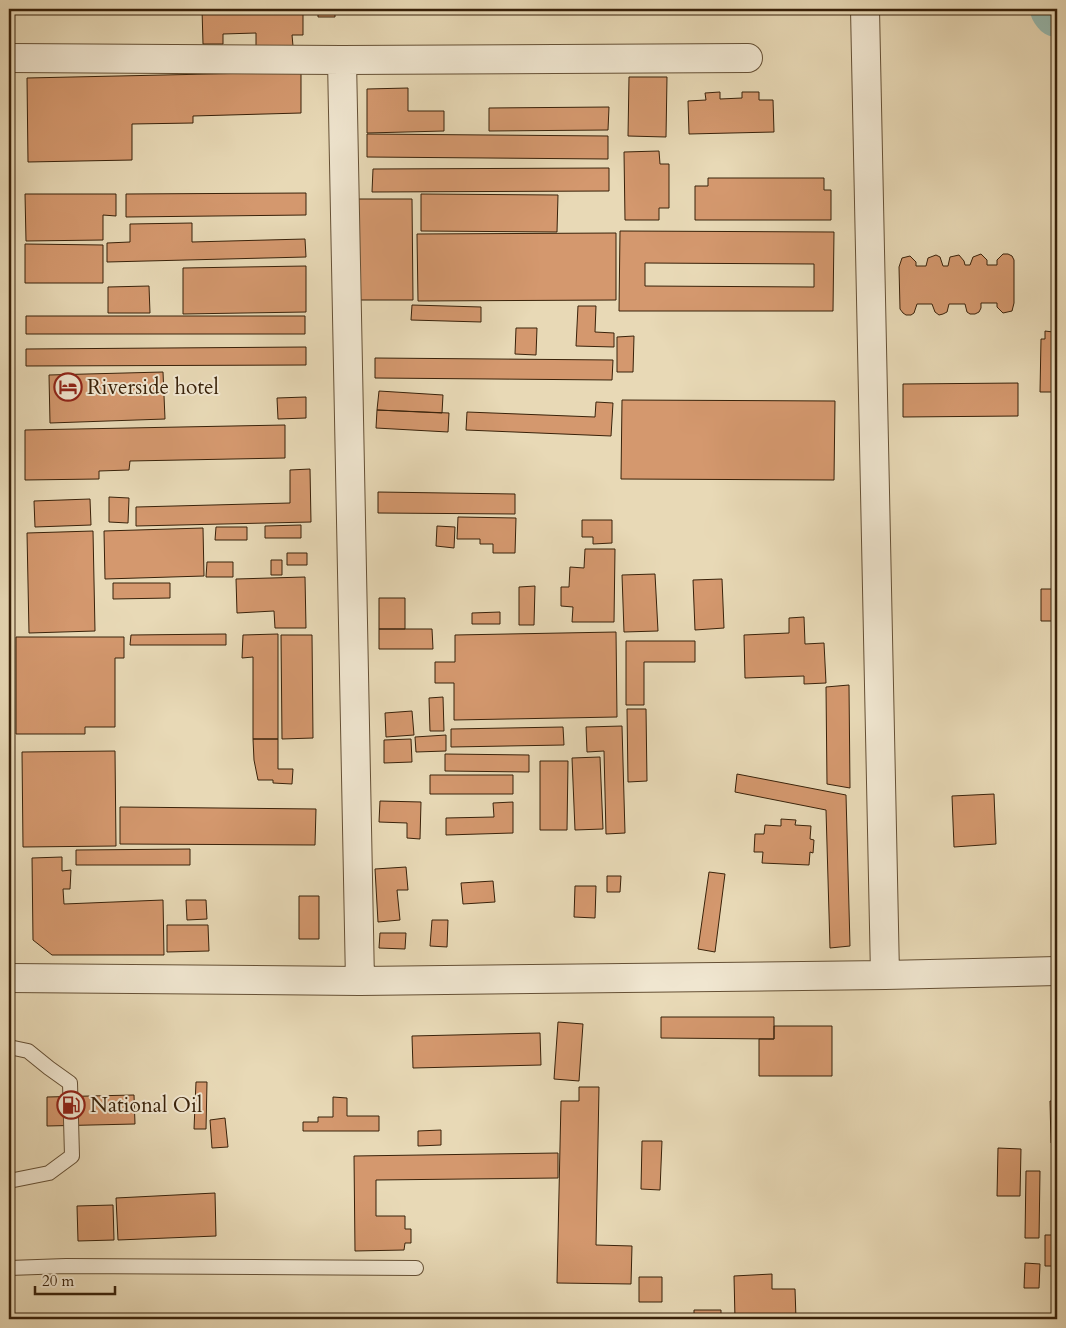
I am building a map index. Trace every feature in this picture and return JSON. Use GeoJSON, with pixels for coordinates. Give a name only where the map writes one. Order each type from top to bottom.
{"type":"FeatureCollection","features":[{"type":"Feature","properties":{"kind":"street"},"geometry":{"type":"LineString","coordinates":[[865,9],[885,975]]}},
{"type":"Feature","properties":{"kind":"street"},"geometry":{"type":"LineString","coordinates":[[9,58],[342,60],[748,58]]}},
{"type":"Feature","properties":{"kind":"street"},"geometry":{"type":"LineString","coordinates":[[342,60],[360,980]]}},
{"type":"Feature","properties":{"kind":"street"},"geometry":{"type":"LineString","coordinates":[[9,978],[360,980],[885,975],[1057,970]]}},
{"type":"Feature","properties":{"kind":"lane"},"geometry":{"type":"LineString","coordinates":[[9,1047],[28,1051],[70,1083],[72,1156],[49,1173],[9,1181]]}},
{"type":"Feature","properties":{"kind":"lane"},"geometry":{"type":"LineString","coordinates":[[9,1268],[66,1266],[416,1268]]}},
{"type":"Feature","properties":{"kind":"building"},"geometry":{"type":"Polygon","coordinates":[[[202,9],[303,9],[303,35],[292,35],[293,46],[256,46],[256,33],[223,34],[223,44],[203,44],[202,9]]]}},
{"type":"Feature","properties":{"kind":"building"},"geometry":{"type":"Polygon","coordinates":[[[318,9],[335,9],[335,17],[318,17],[318,9]]]}},
{"type":"Feature","properties":{"kind":"building"},"geometry":{"type":"Polygon","coordinates":[[[301,72],[301,113],[193,116],[193,123],[132,124],[132,160],[28,162],[27,78],[301,72]]]}},
{"type":"Feature","properties":{"kind":"building"},"geometry":{"type":"Polygon","coordinates":[[[629,77],[667,77],[666,137],[628,136],[629,77]]]}},
{"type":"Feature","properties":{"kind":"building"},"geometry":{"type":"Polygon","coordinates":[[[408,88],[408,111],[444,111],[444,131],[367,133],[367,89],[408,88]]]}},
{"type":"Feature","properties":{"kind":"building"},"geometry":{"type":"Polygon","coordinates":[[[720,92],[720,99],[742,98],[742,92],[759,92],[759,100],[773,100],[774,132],[689,134],[688,101],[706,100],[705,93],[720,92]]]}},
{"type":"Feature","properties":{"kind":"building"},"geometry":{"type":"Polygon","coordinates":[[[609,107],[608,130],[489,131],[489,108],[609,107]]]}},
{"type":"Feature","properties":{"kind":"building"},"geometry":{"type":"Polygon","coordinates":[[[367,134],[608,136],[608,159],[367,157],[367,134]]]}},
{"type":"Feature","properties":{"kind":"building"},"geometry":{"type":"Polygon","coordinates":[[[659,151],[660,164],[669,164],[669,208],[659,208],[659,220],[625,220],[624,152],[659,151]]]}},
{"type":"Feature","properties":{"kind":"building"},"geometry":{"type":"Polygon","coordinates":[[[609,168],[609,191],[372,192],[373,169],[609,168]]]}},
{"type":"Feature","properties":{"kind":"building"},"geometry":{"type":"Polygon","coordinates":[[[708,178],[824,178],[824,190],[831,190],[831,220],[695,220],[695,186],[708,186],[708,178]]]}},
{"type":"Feature","properties":{"kind":"building"},"geometry":{"type":"Polygon","coordinates":[[[306,193],[306,215],[126,217],[126,194],[306,193]]]}},
{"type":"Feature","properties":{"kind":"building"},"geometry":{"type":"Polygon","coordinates":[[[25,194],[116,194],[116,216],[103,215],[103,240],[26,241],[25,194]]]}},
{"type":"Feature","properties":{"kind":"building"},"geometry":{"type":"Polygon","coordinates":[[[421,194],[558,195],[557,232],[421,231],[421,194]]]}},
{"type":"Feature","properties":{"kind":"building"},"geometry":{"type":"Polygon","coordinates":[[[358,199],[412,199],[413,300],[358,300],[358,199]]]}},
{"type":"Feature","properties":{"kind":"building"},"geometry":{"type":"Polygon","coordinates":[[[192,223],[192,242],[305,239],[306,257],[107,262],[107,243],[130,242],[130,224],[192,223]]]}},
{"type":"Feature","properties":{"kind":"building"},"geometry":{"type":"Polygon","coordinates":[[[620,231],[834,232],[833,311],[619,311],[620,231]],[[645,263],[645,286],[814,287],[814,264],[645,263]]]}},
{"type":"Feature","properties":{"kind":"building"},"geometry":{"type":"Polygon","coordinates":[[[616,233],[616,300],[418,301],[417,234],[616,233]]]}},
{"type":"Feature","properties":{"kind":"building"},"geometry":{"type":"Polygon","coordinates":[[[25,244],[103,245],[103,283],[25,283],[25,244]]]}},
{"type":"Feature","properties":{"kind":"building"},"geometry":{"type":"Polygon","coordinates":[[[981,254],[987,260],[987,265],[997,265],[997,260],[1003,254],[1012,256],[1014,260],[1014,303],[1012,311],[1003,313],[997,307],[997,303],[981,303],[979,312],[975,314],[967,312],[965,304],[949,304],[947,312],[939,315],[935,312],[932,304],[917,304],[914,313],[911,315],[906,315],[900,309],[899,267],[902,258],[910,256],[916,262],[916,266],[926,266],[928,258],[936,255],[940,257],[943,266],[948,266],[950,257],[959,255],[965,265],[970,265],[973,257],[981,254]]]}},
{"type":"Feature","properties":{"kind":"building"},"geometry":{"type":"Polygon","coordinates":[[[306,266],[306,312],[183,314],[183,268],[306,266]]]}},
{"type":"Feature","properties":{"kind":"building"},"geometry":{"type":"Polygon","coordinates":[[[149,286],[150,313],[108,313],[108,287],[149,286]]]}},
{"type":"Feature","properties":{"kind":"building"},"geometry":{"type":"Polygon","coordinates":[[[412,305],[481,307],[481,322],[411,320],[412,305]]]}},
{"type":"Feature","properties":{"kind":"building"},"geometry":{"type":"Polygon","coordinates":[[[578,306],[596,306],[595,332],[614,333],[614,347],[576,346],[578,306]]]}},
{"type":"Feature","properties":{"kind":"building"},"geometry":{"type":"Polygon","coordinates":[[[26,316],[305,316],[305,334],[26,334],[26,316]]]}},
{"type":"Feature","properties":{"kind":"building"},"geometry":{"type":"Polygon","coordinates":[[[516,328],[537,328],[536,355],[515,354],[516,328]]]}},
{"type":"Feature","properties":{"kind":"building"},"geometry":{"type":"Polygon","coordinates":[[[1045,331],[1053,332],[1053,339],[1057,339],[1057,392],[1040,392],[1041,339],[1045,339],[1045,331]]]}},
{"type":"Feature","properties":{"kind":"building"},"geometry":{"type":"Polygon","coordinates":[[[634,336],[633,372],[617,372],[617,337],[634,336]]]}},
{"type":"Feature","properties":{"kind":"building"},"geometry":{"type":"Polygon","coordinates":[[[306,347],[306,365],[26,366],[26,349],[306,347]]]}},
{"type":"Feature","properties":{"kind":"building"},"geometry":{"type":"Polygon","coordinates":[[[375,358],[613,360],[612,380],[375,378],[375,358]]]}},
{"type":"Feature","properties":{"kind":"building"},"geometry":{"type":"Polygon","coordinates":[[[163,372],[165,419],[50,423],[49,375],[163,372]]]}},
{"type":"Feature","properties":{"kind":"building"},"geometry":{"type":"Polygon","coordinates":[[[1018,383],[1018,416],[903,417],[903,384],[1018,383]]]}},
{"type":"Feature","properties":{"kind":"building"},"geometry":{"type":"Polygon","coordinates":[[[379,391],[443,395],[442,413],[377,410],[379,391]]]}},
{"type":"Feature","properties":{"kind":"building"},"geometry":{"type":"Polygon","coordinates":[[[306,397],[306,418],[278,419],[277,398],[306,397]]]}},
{"type":"Feature","properties":{"kind":"building"},"geometry":{"type":"Polygon","coordinates":[[[622,400],[835,401],[834,480],[621,479],[622,400]]]}},
{"type":"Feature","properties":{"kind":"building"},"geometry":{"type":"Polygon","coordinates":[[[596,402],[613,403],[611,436],[466,430],[467,412],[595,417],[596,402]]]}},
{"type":"Feature","properties":{"kind":"building"},"geometry":{"type":"Polygon","coordinates":[[[377,410],[449,413],[448,432],[376,428],[377,410]]]}},
{"type":"Feature","properties":{"kind":"building"},"geometry":{"type":"Polygon","coordinates":[[[285,425],[285,458],[130,461],[129,470],[99,471],[99,479],[25,480],[25,430],[285,425]]]}},
{"type":"Feature","properties":{"kind":"building"},"geometry":{"type":"Polygon","coordinates":[[[1057,464],[1057,521],[1053,516],[1052,469],[1057,464]]]}},
{"type":"Feature","properties":{"kind":"building"},"geometry":{"type":"Polygon","coordinates":[[[310,469],[311,522],[136,526],[136,507],[290,503],[290,470],[310,469]]]}},
{"type":"Feature","properties":{"kind":"building"},"geometry":{"type":"Polygon","coordinates":[[[378,492],[515,494],[515,514],[378,513],[378,492]]]}},
{"type":"Feature","properties":{"kind":"building"},"geometry":{"type":"Polygon","coordinates":[[[109,497],[129,498],[128,523],[109,522],[109,497]]]}},
{"type":"Feature","properties":{"kind":"building"},"geometry":{"type":"Polygon","coordinates":[[[90,499],[91,525],[35,527],[34,501],[90,499]]]}},
{"type":"Feature","properties":{"kind":"building"},"geometry":{"type":"Polygon","coordinates":[[[458,517],[516,518],[515,553],[493,553],[493,544],[480,544],[480,539],[457,539],[458,517]]]}},
{"type":"Feature","properties":{"kind":"building"},"geometry":{"type":"Polygon","coordinates":[[[582,520],[612,520],[612,543],[593,544],[593,537],[582,537],[582,520]]]}},
{"type":"Feature","properties":{"kind":"building"},"geometry":{"type":"Polygon","coordinates":[[[301,525],[301,538],[265,538],[265,526],[301,525]]]}},
{"type":"Feature","properties":{"kind":"building"},"geometry":{"type":"Polygon","coordinates":[[[437,526],[455,527],[454,548],[436,546],[437,526]]]}},
{"type":"Feature","properties":{"kind":"building"},"geometry":{"type":"Polygon","coordinates":[[[216,527],[247,527],[247,540],[215,540],[216,527]]]}},
{"type":"Feature","properties":{"kind":"building"},"geometry":{"type":"Polygon","coordinates":[[[203,528],[204,576],[105,579],[104,531],[203,528]]]}},
{"type":"Feature","properties":{"kind":"building"},"geometry":{"type":"Polygon","coordinates":[[[93,531],[95,631],[29,633],[27,533],[93,531]]]}},
{"type":"Feature","properties":{"kind":"building"},"geometry":{"type":"Polygon","coordinates":[[[585,549],[615,549],[614,622],[572,622],[573,607],[561,606],[561,587],[569,587],[570,567],[584,568],[585,549]]]}},
{"type":"Feature","properties":{"kind":"building"},"geometry":{"type":"Polygon","coordinates":[[[287,553],[307,553],[307,565],[287,565],[287,553]]]}},
{"type":"Feature","properties":{"kind":"building"},"geometry":{"type":"Polygon","coordinates":[[[271,560],[282,560],[282,575],[271,575],[271,560]]]}},
{"type":"Feature","properties":{"kind":"building"},"geometry":{"type":"Polygon","coordinates":[[[207,562],[233,562],[233,577],[206,577],[207,562]]]}},
{"type":"Feature","properties":{"kind":"building"},"geometry":{"type":"Polygon","coordinates":[[[655,574],[658,631],[624,632],[622,575],[655,574]]]}},
{"type":"Feature","properties":{"kind":"building"},"geometry":{"type":"Polygon","coordinates":[[[305,577],[306,628],[275,628],[274,611],[237,613],[236,579],[305,577]]]}},
{"type":"Feature","properties":{"kind":"building"},"geometry":{"type":"Polygon","coordinates":[[[722,579],[724,628],[695,630],[693,580],[722,579]]]}},
{"type":"Feature","properties":{"kind":"building"},"geometry":{"type":"Polygon","coordinates":[[[113,583],[170,583],[170,598],[113,599],[113,583]]]}},
{"type":"Feature","properties":{"kind":"building"},"geometry":{"type":"Polygon","coordinates":[[[535,586],[534,625],[519,625],[519,587],[535,586]]]}},
{"type":"Feature","properties":{"kind":"building"},"geometry":{"type":"Polygon","coordinates":[[[1041,589],[1057,589],[1057,621],[1041,621],[1041,589]]]}},
{"type":"Feature","properties":{"kind":"building"},"geometry":{"type":"Polygon","coordinates":[[[379,598],[405,598],[405,629],[379,629],[379,598]]]}},
{"type":"Feature","properties":{"kind":"building"},"geometry":{"type":"Polygon","coordinates":[[[500,612],[500,624],[472,624],[472,613],[500,612]]]}},
{"type":"Feature","properties":{"kind":"building"},"geometry":{"type":"Polygon","coordinates":[[[804,617],[805,644],[824,643],[826,683],[804,684],[804,676],[745,678],[744,635],[789,633],[789,618],[804,617]]]}},
{"type":"Feature","properties":{"kind":"building"},"geometry":{"type":"Polygon","coordinates":[[[379,629],[432,629],[433,649],[379,649],[379,629]]]}},
{"type":"Feature","properties":{"kind":"building"},"geometry":{"type":"Polygon","coordinates":[[[616,632],[617,717],[454,720],[454,683],[435,683],[435,662],[455,662],[455,635],[616,632]]]}},
{"type":"Feature","properties":{"kind":"building"},"geometry":{"type":"Polygon","coordinates":[[[226,634],[226,645],[130,645],[131,635],[226,634]]]}},
{"type":"Feature","properties":{"kind":"building"},"geometry":{"type":"Polygon","coordinates":[[[278,634],[278,739],[253,739],[253,657],[242,658],[243,635],[278,634]]]}},
{"type":"Feature","properties":{"kind":"building"},"geometry":{"type":"Polygon","coordinates":[[[281,635],[312,635],[313,738],[282,739],[281,635]]]}},
{"type":"Feature","properties":{"kind":"building"},"geometry":{"type":"Polygon","coordinates":[[[16,637],[124,637],[124,658],[115,658],[115,727],[85,727],[85,734],[16,734],[16,637]]]}},
{"type":"Feature","properties":{"kind":"building"},"geometry":{"type":"Polygon","coordinates":[[[626,641],[695,641],[695,662],[644,662],[644,705],[626,705],[626,641]]]}},
{"type":"Feature","properties":{"kind":"building"},"geometry":{"type":"Polygon","coordinates":[[[849,685],[850,788],[827,784],[826,687],[849,685]]]}},
{"type":"Feature","properties":{"kind":"building"},"geometry":{"type":"Polygon","coordinates":[[[443,697],[444,731],[430,731],[429,698],[443,697]]]}},
{"type":"Feature","properties":{"kind":"building"},"geometry":{"type":"Polygon","coordinates":[[[627,709],[646,709],[647,781],[628,782],[627,709]]]}},
{"type":"Feature","properties":{"kind":"building"},"geometry":{"type":"Polygon","coordinates":[[[412,711],[414,735],[386,737],[385,713],[412,711]]]}},
{"type":"Feature","properties":{"kind":"building"},"geometry":{"type":"Polygon","coordinates":[[[622,726],[625,833],[606,834],[604,751],[587,752],[586,727],[622,726]]]}},
{"type":"Feature","properties":{"kind":"building"},"geometry":{"type":"Polygon","coordinates":[[[563,727],[564,745],[451,747],[451,729],[563,727]]]}},
{"type":"Feature","properties":{"kind":"building"},"geometry":{"type":"Polygon","coordinates":[[[446,735],[446,751],[416,752],[415,737],[446,735]]]}},
{"type":"Feature","properties":{"kind":"building"},"geometry":{"type":"Polygon","coordinates":[[[253,739],[278,739],[278,769],[293,769],[292,784],[273,783],[273,780],[258,780],[254,760],[253,739]]]}},
{"type":"Feature","properties":{"kind":"building"},"geometry":{"type":"Polygon","coordinates":[[[411,739],[412,762],[384,763],[384,740],[411,739]]]}},
{"type":"Feature","properties":{"kind":"building"},"geometry":{"type":"Polygon","coordinates":[[[115,751],[116,846],[23,847],[22,752],[115,751]]]}},
{"type":"Feature","properties":{"kind":"building"},"geometry":{"type":"Polygon","coordinates":[[[445,754],[529,755],[529,772],[445,771],[445,754]]]}},
{"type":"Feature","properties":{"kind":"building"},"geometry":{"type":"Polygon","coordinates":[[[600,757],[603,829],[575,830],[572,758],[600,757]]]}},
{"type":"Feature","properties":{"kind":"building"},"geometry":{"type":"Polygon","coordinates":[[[540,761],[568,761],[567,830],[540,830],[540,761]]]}},
{"type":"Feature","properties":{"kind":"building"},"geometry":{"type":"Polygon","coordinates":[[[737,774],[846,795],[850,946],[830,948],[826,810],[735,792],[737,774]]]}},
{"type":"Feature","properties":{"kind":"building"},"geometry":{"type":"Polygon","coordinates":[[[430,775],[513,775],[513,794],[430,794],[430,775]]]}},
{"type":"Feature","properties":{"kind":"building"},"geometry":{"type":"Polygon","coordinates":[[[994,794],[996,844],[954,847],[952,796],[994,794]]]}},
{"type":"Feature","properties":{"kind":"building"},"geometry":{"type":"Polygon","coordinates":[[[380,801],[421,802],[420,839],[407,838],[407,823],[379,822],[380,801]]]}},
{"type":"Feature","properties":{"kind":"building"},"geometry":{"type":"Polygon","coordinates":[[[513,802],[513,833],[446,835],[446,818],[494,817],[493,803],[513,802]]]}},
{"type":"Feature","properties":{"kind":"building"},"geometry":{"type":"Polygon","coordinates":[[[120,807],[316,809],[315,845],[120,844],[120,807]]]}},
{"type":"Feature","properties":{"kind":"building"},"geometry":{"type":"Polygon","coordinates":[[[781,819],[796,820],[795,825],[811,826],[810,839],[814,840],[813,853],[810,852],[809,865],[762,863],[763,852],[754,852],[755,834],[764,834],[765,825],[781,826],[781,819]]]}},
{"type":"Feature","properties":{"kind":"building"},"geometry":{"type":"Polygon","coordinates":[[[190,849],[190,865],[76,865],[76,850],[190,849]]]}},
{"type":"Feature","properties":{"kind":"building"},"geometry":{"type":"Polygon","coordinates":[[[62,857],[62,871],[71,870],[70,889],[63,889],[64,904],[163,900],[164,955],[52,955],[33,940],[32,858],[62,857]]]}},
{"type":"Feature","properties":{"kind":"building"},"geometry":{"type":"Polygon","coordinates":[[[406,867],[408,890],[397,890],[400,920],[378,922],[375,869],[406,867]]]}},
{"type":"Feature","properties":{"kind":"building"},"geometry":{"type":"Polygon","coordinates":[[[709,872],[725,874],[715,952],[698,949],[709,872]]]}},
{"type":"Feature","properties":{"kind":"building"},"geometry":{"type":"Polygon","coordinates":[[[607,876],[621,876],[620,892],[607,892],[607,876]]]}},
{"type":"Feature","properties":{"kind":"building"},"geometry":{"type":"Polygon","coordinates":[[[493,881],[495,902],[463,904],[461,883],[493,881]]]}},
{"type":"Feature","properties":{"kind":"building"},"geometry":{"type":"Polygon","coordinates":[[[575,886],[596,886],[595,918],[574,917],[575,886]]]}},
{"type":"Feature","properties":{"kind":"building"},"geometry":{"type":"Polygon","coordinates":[[[299,896],[319,896],[319,939],[299,939],[299,896]]]}},
{"type":"Feature","properties":{"kind":"building"},"geometry":{"type":"Polygon","coordinates":[[[186,900],[206,900],[207,919],[187,920],[186,900]]]}},
{"type":"Feature","properties":{"kind":"building"},"geometry":{"type":"Polygon","coordinates":[[[432,920],[448,920],[447,947],[430,946],[432,920]]]}},
{"type":"Feature","properties":{"kind":"building"},"geometry":{"type":"Polygon","coordinates":[[[167,925],[208,925],[209,951],[167,952],[167,925]]]}},
{"type":"Feature","properties":{"kind":"building"},"geometry":{"type":"Polygon","coordinates":[[[380,933],[406,933],[405,949],[379,948],[380,933]]]}},
{"type":"Feature","properties":{"kind":"building"},"geometry":{"type":"Polygon","coordinates":[[[661,1017],[774,1017],[774,1039],[661,1038],[661,1017]]]}},
{"type":"Feature","properties":{"kind":"building"},"geometry":{"type":"Polygon","coordinates":[[[558,1022],[583,1024],[579,1081],[554,1079],[558,1022]]]}},
{"type":"Feature","properties":{"kind":"building"},"geometry":{"type":"Polygon","coordinates":[[[774,1026],[832,1026],[832,1076],[759,1076],[759,1039],[774,1039],[774,1026]]]}},
{"type":"Feature","properties":{"kind":"building"},"geometry":{"type":"Polygon","coordinates":[[[540,1033],[541,1065],[413,1068],[412,1036],[540,1033]]]}},
{"type":"Feature","properties":{"kind":"building"},"geometry":{"type":"Polygon","coordinates":[[[196,1082],[207,1082],[206,1129],[194,1129],[196,1082]]]}},
{"type":"Feature","properties":{"kind":"building"},"geometry":{"type":"Polygon","coordinates":[[[579,1087],[599,1087],[596,1245],[632,1246],[631,1284],[557,1283],[561,1101],[579,1101],[579,1087]]]}},
{"type":"Feature","properties":{"kind":"building"},"geometry":{"type":"Polygon","coordinates":[[[134,1095],[135,1124],[47,1126],[47,1097],[134,1095]]]}},
{"type":"Feature","properties":{"kind":"building"},"geometry":{"type":"Polygon","coordinates":[[[333,1097],[347,1098],[347,1116],[379,1116],[379,1131],[303,1131],[303,1122],[318,1122],[318,1117],[333,1117],[333,1097]]]}},
{"type":"Feature","properties":{"kind":"building"},"geometry":{"type":"Polygon","coordinates":[[[1050,1101],[1057,1101],[1057,1143],[1051,1143],[1050,1101]]]}},
{"type":"Feature","properties":{"kind":"building"},"geometry":{"type":"Polygon","coordinates":[[[225,1118],[228,1147],[212,1148],[210,1120],[225,1118]]]}},
{"type":"Feature","properties":{"kind":"building"},"geometry":{"type":"Polygon","coordinates":[[[441,1130],[441,1145],[418,1146],[418,1131],[441,1130]]]}},
{"type":"Feature","properties":{"kind":"building"},"geometry":{"type":"Polygon","coordinates":[[[642,1141],[662,1141],[660,1190],[641,1189],[642,1141]]]}},
{"type":"Feature","properties":{"kind":"building"},"geometry":{"type":"Polygon","coordinates":[[[998,1148],[1021,1149],[1020,1196],[997,1196],[998,1148]]]}},
{"type":"Feature","properties":{"kind":"building"},"geometry":{"type":"Polygon","coordinates":[[[558,1153],[558,1178],[376,1180],[376,1216],[405,1216],[405,1229],[411,1229],[411,1243],[405,1243],[404,1250],[355,1251],[354,1156],[558,1153]]]}},
{"type":"Feature","properties":{"kind":"building"},"geometry":{"type":"Polygon","coordinates":[[[1026,1171],[1040,1171],[1039,1238],[1025,1238],[1026,1171]]]}},
{"type":"Feature","properties":{"kind":"building"},"geometry":{"type":"Polygon","coordinates":[[[215,1193],[216,1236],[118,1240],[116,1198],[215,1193]]]}},
{"type":"Feature","properties":{"kind":"building"},"geometry":{"type":"Polygon","coordinates":[[[113,1205],[114,1240],[78,1241],[77,1206],[113,1205]]]}},
{"type":"Feature","properties":{"kind":"building"},"geometry":{"type":"Polygon","coordinates":[[[1045,1235],[1057,1235],[1057,1266],[1045,1266],[1045,1235]]]}},
{"type":"Feature","properties":{"kind":"building"},"geometry":{"type":"Polygon","coordinates":[[[1025,1263],[1040,1264],[1039,1288],[1024,1288],[1025,1263]]]}},
{"type":"Feature","properties":{"kind":"building"},"geometry":{"type":"Polygon","coordinates":[[[772,1274],[772,1289],[795,1289],[796,1319],[735,1319],[734,1276],[772,1274]]]}},
{"type":"Feature","properties":{"kind":"building"},"geometry":{"type":"Polygon","coordinates":[[[639,1277],[662,1277],[662,1302],[639,1302],[639,1277]]]}},
{"type":"Feature","properties":{"kind":"building"},"geometry":{"type":"Polygon","coordinates":[[[694,1310],[721,1310],[721,1319],[694,1319],[694,1310]]]}},
{"type":"Feature","properties":{"kind":"waterway"},"geometry":{"type":"LineString","coordinates":[[1054,9],[1057,13]]}},
{"type":"Feature","properties":{"kind":"place","name":"Riverside hotel"},"geometry":{"type":"Point","coordinates":[68,387]}},
{"type":"Feature","properties":{"kind":"place","name":"National Oil"},"geometry":{"type":"Point","coordinates":[71,1105]}}]}
